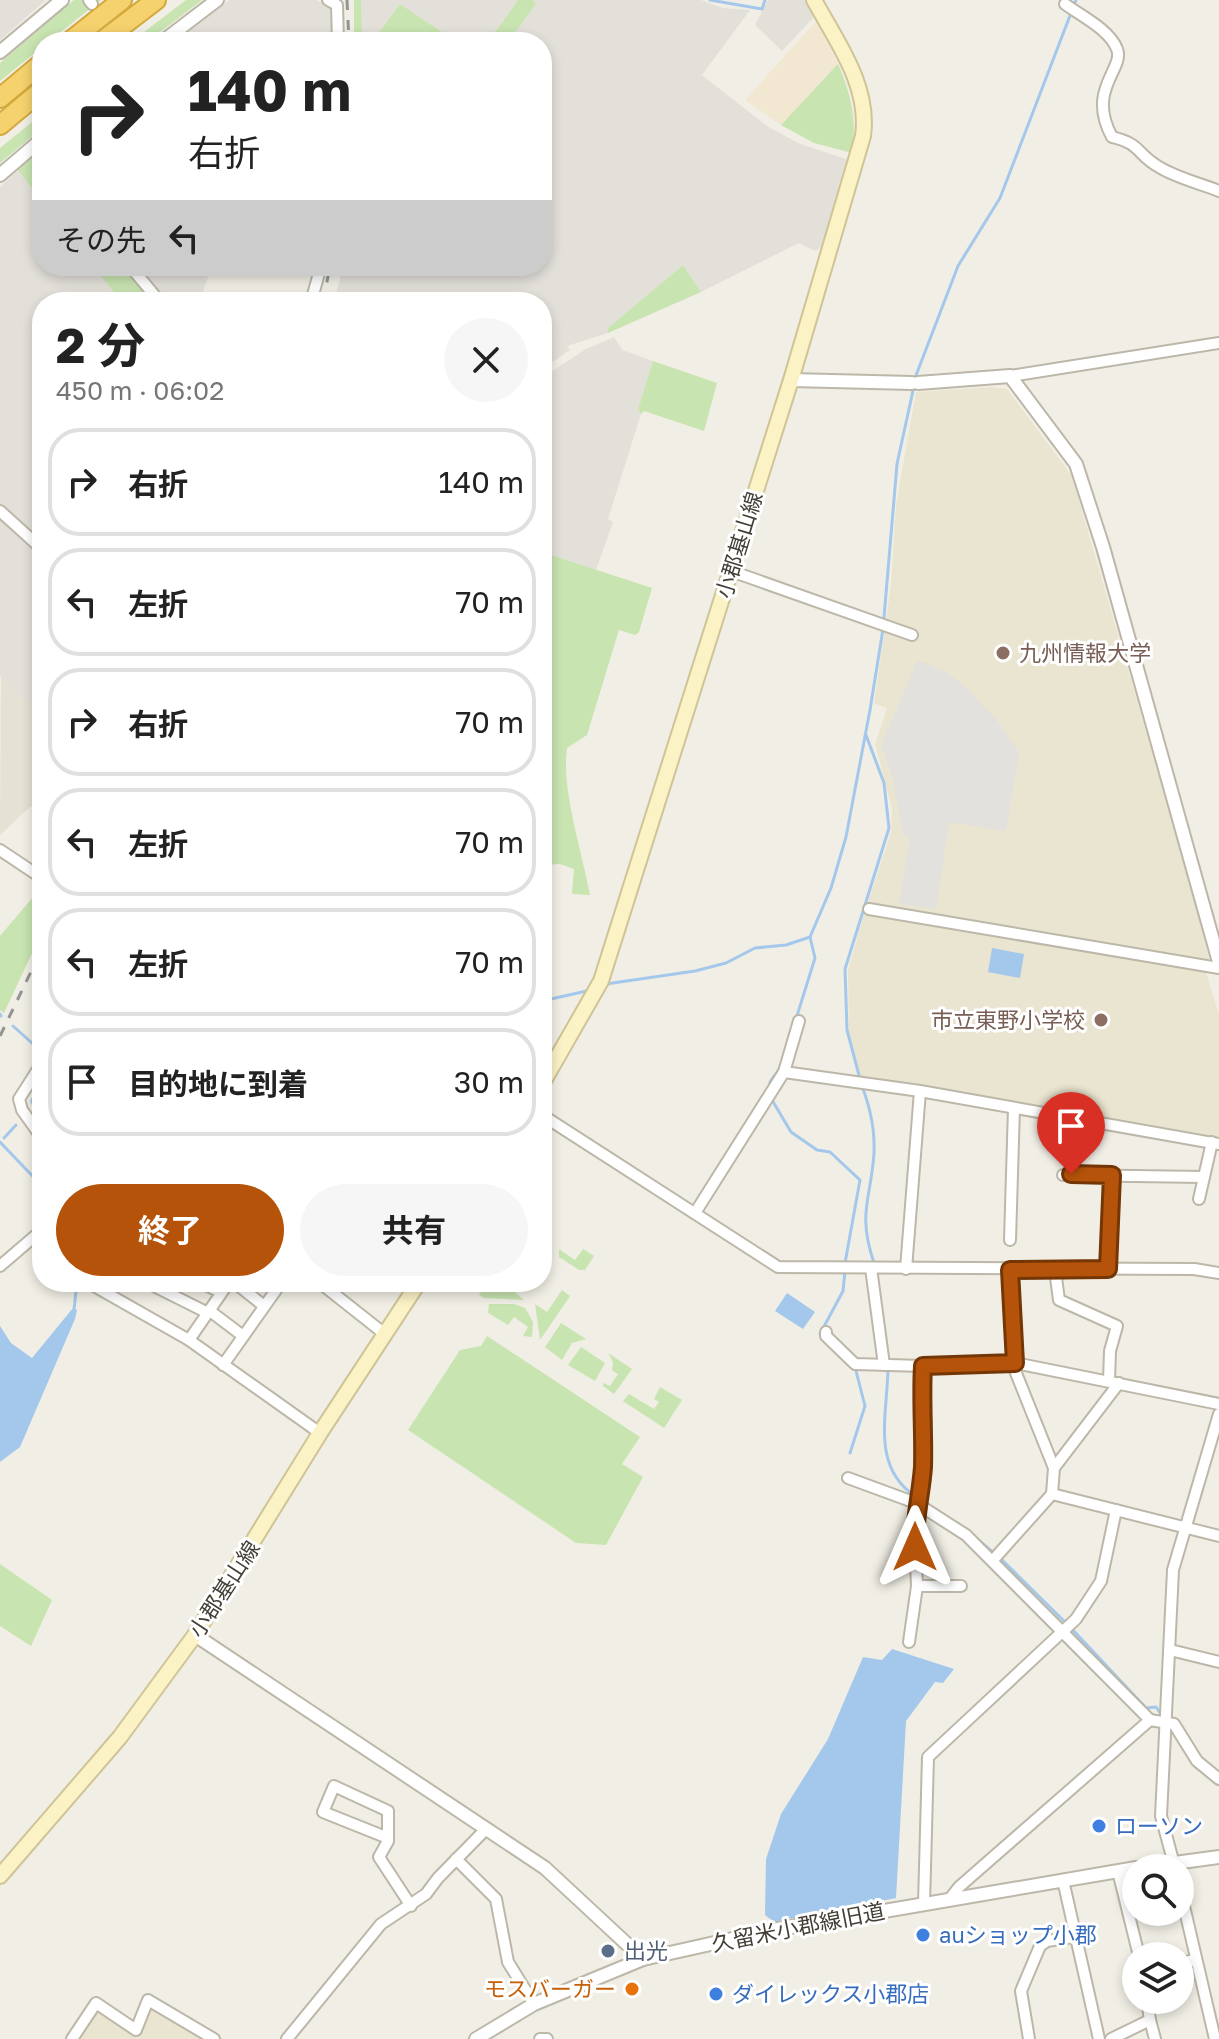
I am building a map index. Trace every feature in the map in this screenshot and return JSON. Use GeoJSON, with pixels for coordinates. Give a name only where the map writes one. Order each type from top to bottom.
{"type":"FeatureCollection","features":[{"type":"Feature","properties":{"kind":"highway"},"geometry":{"type":"LineString","coordinates":[[82,32],[122,0]]}},
{"type":"Feature","properties":{"kind":"highway"},"geometry":{"type":"LineString","coordinates":[[114,32],[156,0]]}},
{"type":"Feature","properties":{"kind":"highway"},"geometry":{"type":"LineString","coordinates":[[0,98],[32,71]]}},
{"type":"Feature","properties":{"kind":"highway"},"geometry":{"type":"LineString","coordinates":[[0,125],[32,98]]}},
{"type":"Feature","properties":{"kind":"main road","name":"小郡基山線"},"geometry":{"type":"LineString","coordinates":[[552,1067],[598,988],[791,380],[864,127],[859,85],[814,0]]}},
{"type":"Feature","properties":{"kind":"main road","name":"小郡基山線"},"geometry":{"type":"LineString","coordinates":[[0,1876],[120,1737],[195,1635],[320,1433],[413,1292]]}},
{"type":"Feature","properties":{"kind":"street"},"geometry":{"type":"LineString","coordinates":[[0,52],[62,0]]}},
{"type":"Feature","properties":{"kind":"street"},"geometry":{"type":"LineString","coordinates":[[175,32],[217,0]]}},
{"type":"Feature","properties":{"kind":"street"},"geometry":{"type":"LineString","coordinates":[[328,0],[337,5],[338,32]]}},
{"type":"Feature","properties":{"kind":"street"},"geometry":{"type":"LineString","coordinates":[[1065,4],[1098,28],[1117,49],[1118,61],[1103,91],[1101,115],[1112,137],[1132,141],[1148,160],[1168,172],[1219,191]]}},
{"type":"Feature","properties":{"kind":"street"},"geometry":{"type":"LineString","coordinates":[[0,175],[32,148]]}},
{"type":"Feature","properties":{"kind":"street"},"geometry":{"type":"LineString","coordinates":[[138,276],[152,292]]}},
{"type":"Feature","properties":{"kind":"street"},"geometry":{"type":"LineString","coordinates":[[990,379],[1219,343]]}},
{"type":"Feature","properties":{"kind":"street"},"geometry":{"type":"LineString","coordinates":[[791,380],[915,383],[1010,376],[1076,464],[1103,547],[1219,965],[869,909]]}},
{"type":"Feature","properties":{"kind":"street"},"geometry":{"type":"LineString","coordinates":[[0,511],[32,540]]}},
{"type":"Feature","properties":{"kind":"street"},"geometry":{"type":"LineString","coordinates":[[731,571],[912,635]]}},
{"type":"Feature","properties":{"kind":"street"},"geometry":{"type":"LineString","coordinates":[[0,850],[32,871]]}},
{"type":"Feature","properties":{"kind":"street"},"geometry":{"type":"LineString","coordinates":[[695,1213],[784,1072],[799,1021]]}},
{"type":"Feature","properties":{"kind":"street"},"geometry":{"type":"LineString","coordinates":[[784,1072],[920,1091],[1216,1143],[1199,1199]]}},
{"type":"Feature","properties":{"kind":"street"},"geometry":{"type":"LineString","coordinates":[[32,1079],[19,1099],[22,1110],[32,1124]]}},
{"type":"Feature","properties":{"kind":"street"},"geometry":{"type":"LineString","coordinates":[[906,1269],[920,1091]]}},
{"type":"Feature","properties":{"kind":"street"},"geometry":{"type":"LineString","coordinates":[[1010,1240],[1014,1108]]}},
{"type":"Feature","properties":{"kind":"street"},"geometry":{"type":"LineString","coordinates":[[1074,1118],[1067,1175],[1204,1177]]}},
{"type":"Feature","properties":{"kind":"street"},"geometry":{"type":"LineString","coordinates":[[552,1121],[778,1267],[1194,1269],[1219,1273]]}},
{"type":"Feature","properties":{"kind":"street"},"geometry":{"type":"LineString","coordinates":[[1108,1269],[1112,1175]]}},
{"type":"Feature","properties":{"kind":"street"},"geometry":{"type":"LineString","coordinates":[[0,1266],[32,1239]]}},
{"type":"Feature","properties":{"kind":"street"},"geometry":{"type":"LineString","coordinates":[[871,1268],[884,1365]]}},
{"type":"Feature","properties":{"kind":"street"},"geometry":{"type":"LineString","coordinates":[[994,1559],[1052,1494],[1054,1468],[1015,1363],[1010,1270]]}},
{"type":"Feature","properties":{"kind":"street"},"geometry":{"type":"LineString","coordinates":[[1054,1468],[1114,1382],[1110,1351],[1117,1326],[1059,1300],[1055,1270]]}},
{"type":"Feature","properties":{"kind":"street"},"geometry":{"type":"LineString","coordinates":[[105,1292],[189,1340],[320,1433]]}},
{"type":"Feature","properties":{"kind":"street"},"geometry":{"type":"LineString","coordinates":[[167,1292],[209,1312],[243,1336]]}},
{"type":"Feature","properties":{"kind":"street"},"geometry":{"type":"LineString","coordinates":[[189,1340],[224,1292]]}},
{"type":"Feature","properties":{"kind":"street"},"geometry":{"type":"LineString","coordinates":[[245,1292],[264,1306]]}},
{"type":"Feature","properties":{"kind":"street"},"geometry":{"type":"LineString","coordinates":[[223,1365],[274,1292]]}},
{"type":"Feature","properties":{"kind":"street"},"geometry":{"type":"LineString","coordinates":[[332,1292],[386,1335]]}},
{"type":"Feature","properties":{"kind":"street"},"geometry":{"type":"LineString","coordinates":[[826,1332],[855,1364],[923,1366],[1015,1363],[1219,1404]]}},
{"type":"Feature","properties":{"kind":"street"},"geometry":{"type":"LineString","coordinates":[[909,1642],[917,1586],[916,1503],[921,1492],[923,1462],[923,1366]]}},
{"type":"Feature","properties":{"kind":"street"},"geometry":{"type":"LineString","coordinates":[[1172,1854],[1161,1816],[1173,1570],[1219,1414]]}},
{"type":"Feature","properties":{"kind":"street"},"geometry":{"type":"LineString","coordinates":[[848,1478],[916,1503],[966,1535],[994,1559],[1150,1720]]}},
{"type":"Feature","properties":{"kind":"street"},"geometry":{"type":"LineString","coordinates":[[1052,1494],[1219,1536]]}},
{"type":"Feature","properties":{"kind":"street"},"geometry":{"type":"LineString","coordinates":[[924,1904],[928,1757],[1065,1631],[1101,1581],[1116,1510]]}},
{"type":"Feature","properties":{"kind":"street"},"geometry":{"type":"LineString","coordinates":[[917,1586],[961,1586]]}},
{"type":"Feature","properties":{"kind":"street"},"geometry":{"type":"LineString","coordinates":[[195,1635],[545,1868],[643,1959]]}},
{"type":"Feature","properties":{"kind":"street"},"geometry":{"type":"LineString","coordinates":[[1170,1650],[1219,1662]]}},
{"type":"Feature","properties":{"kind":"street"},"geometry":{"type":"LineString","coordinates":[[948,1901],[959,1887],[1150,1720],[1165,1720],[1174,1724],[1197,1761],[1219,1779]]}},
{"type":"Feature","properties":{"kind":"street"},"geometry":{"type":"LineString","coordinates":[[388,1838],[323,1812],[334,1786],[388,1811],[388,1838],[379,1857],[411,1906]]}},
{"type":"Feature","properties":{"kind":"street"},"geometry":{"type":"LineString","coordinates":[[287,2039],[381,1924],[411,1906],[486,1829]]}},
{"type":"Feature","properties":{"kind":"street","name":"久留米小郡線旧道"},"geometry":{"type":"LineString","coordinates":[[1194,1862],[1219,1857]]}},
{"type":"Feature","properties":{"kind":"street"},"geometry":{"type":"LineString","coordinates":[[456,1859],[496,1899],[508,1962],[534,2004]]}},
{"type":"Feature","properties":{"kind":"street","name":"久留米小郡線旧道"},"geometry":{"type":"LineString","coordinates":[[485,2036],[534,2004],[643,1959],[773,1930],[1122,1870]]}},
{"type":"Feature","properties":{"kind":"street"},"geometry":{"type":"LineString","coordinates":[[1118,1871],[1136,1942]]}},
{"type":"Feature","properties":{"kind":"street"},"geometry":{"type":"LineString","coordinates":[[1063,1880],[1099,2039]]}},
{"type":"Feature","properties":{"kind":"street"},"geometry":{"type":"LineString","coordinates":[[1188,1926],[1215,2039]]}},
{"type":"Feature","properties":{"kind":"street"},"geometry":{"type":"LineString","coordinates":[[1029,2039],[1021,1991],[1040,1946],[1047,1941],[1074,1937]]}},
{"type":"Feature","properties":{"kind":"street"},"geometry":{"type":"LineString","coordinates":[[72,2039],[96,2003],[136,2030],[148,2000],[214,2039]]}},
{"type":"Feature","properties":{"kind":"street"},"geometry":{"type":"LineString","coordinates":[[1149,2014],[1155,2039]]}},
{"type":"Feature","properties":{"kind":"street"},"geometry":{"type":"LineString","coordinates":[[1111,2039],[1150,2020]]}},
{"type":"Feature","properties":{"kind":"street"},"geometry":{"type":"LineString","coordinates":[[540,2039],[547,2039]]}},
{"type":"Feature","properties":{"kind":"shaded area"},"geometry":{"type":"Polygon","coordinates":[[[0,0],[46,0],[0,40],[0,0]]]}},
{"type":"Feature","properties":{"kind":"shaded area"},"geometry":{"type":"Polygon","coordinates":[[[229,0],[316,0],[331,7],[331,32],[189,32],[229,0]]]}},
{"type":"Feature","properties":{"kind":"shaded area"},"geometry":{"type":"Polygon","coordinates":[[[354,0],[518,0],[495,32],[442,32],[400,4],[379,32],[354,32],[354,0]]]}},
{"type":"Feature","properties":{"kind":"shaded area"},"geometry":{"type":"Polygon","coordinates":[[[532,0],[701,0],[723,8],[750,10],[702,75],[767,126],[798,143],[849,160],[823,246],[815,251],[799,243],[701,292],[683,265],[608,328],[608,333],[567,346],[570,350],[552,362],[552,292],[336,292],[340,276],[552,276],[552,32],[515,32],[535,4],[532,0]]]}},
{"type":"Feature","properties":{"kind":"shaded area"},"geometry":{"type":"Polygon","coordinates":[[[768,0],[806,0],[814,17],[782,51],[755,25],[768,0]]]}},
{"type":"Feature","properties":{"kind":"shaded area"},"geometry":{"type":"Polygon","coordinates":[[[817,20],[838,64],[781,125],[745,100],[817,20]]]}},
{"type":"Feature","properties":{"kind":"shaded area"},"geometry":{"type":"Polygon","coordinates":[[[32,158],[32,276],[132,276],[145,292],[32,292],[32,531],[0,503],[0,187],[32,158]]]}},
{"type":"Feature","properties":{"kind":"shaded area"},"geometry":{"type":"Polygon","coordinates":[[[146,276],[208,276],[203,292],[160,292],[146,276]]]}},
{"type":"Feature","properties":{"kind":"shaded area"},"geometry":{"type":"Polygon","coordinates":[[[614,337],[622,350],[653,361],[638,409],[641,414],[608,519],[613,522],[596,570],[552,555],[552,371],[586,349],[614,337]]]}},
{"type":"Feature","properties":{"kind":"shaded area","name":"九州情報大学"},"geometry":{"type":"Polygon","coordinates":[[[991,387],[1007,389],[1072,476],[1196,904],[1209,959],[1206,963],[867,905],[891,833],[892,809],[875,744],[887,708],[874,704],[891,585],[896,505],[916,392],[991,387]]]}},
{"type":"Feature","properties":{"kind":"shaded area"},"geometry":{"type":"Polygon","coordinates":[[[0,518],[32,545],[32,698],[26,703],[0,676],[0,518]]]}},
{"type":"Feature","properties":{"kind":"shaded area"},"geometry":{"type":"Polygon","coordinates":[[[917,662],[945,671],[969,690],[999,723],[1019,753],[1006,831],[949,822],[936,909],[899,904],[910,837],[903,836],[892,775],[881,745],[917,662]]]}},
{"type":"Feature","properties":{"kind":"shaded area"},"geometry":{"type":"Polygon","coordinates":[[[1,677],[26,703],[32,698],[32,807],[0,835],[1,677]]]}},
{"type":"Feature","properties":{"kind":"shaded area"},"geometry":{"type":"Polygon","coordinates":[[[864,914],[1206,972],[1219,1015],[1219,1139],[861,1077],[849,1034],[848,970],[864,914]]]}},
{"type":"Feature","properties":{"kind":"shaded area"},"geometry":{"type":"Polygon","coordinates":[[[147,2004],[209,2039],[74,2039],[96,2008],[133,2033],[147,2004]]]}},
{"type":"Feature","properties":{"kind":"green space"},"geometry":{"type":"Polygon","coordinates":[[[74,0],[101,0],[61,32],[36,32],[74,0]]]}},
{"type":"Feature","properties":{"kind":"green space"},"geometry":{"type":"Polygon","coordinates":[[[186,0],[202,0],[160,32],[144,32],[186,0]]]}},
{"type":"Feature","properties":{"kind":"green space"},"geometry":{"type":"Polygon","coordinates":[[[354,0],[361,0],[362,32],[354,32],[354,0]]]}},
{"type":"Feature","properties":{"kind":"green space"},"geometry":{"type":"Polygon","coordinates":[[[518,0],[532,0],[536,4],[515,32],[495,32],[518,0]]]}},
{"type":"Feature","properties":{"kind":"green space"},"geometry":{"type":"Polygon","coordinates":[[[400,4],[442,32],[379,32],[400,4]]]}},
{"type":"Feature","properties":{"kind":"green space"},"geometry":{"type":"Polygon","coordinates":[[[32,36],[32,55],[0,81],[0,63],[32,36]]]}},
{"type":"Feature","properties":{"kind":"green space"},"geometry":{"type":"Polygon","coordinates":[[[838,64],[852,107],[852,153],[814,143],[781,125],[838,64]]]}},
{"type":"Feature","properties":{"kind":"green space"},"geometry":{"type":"Polygon","coordinates":[[[32,122],[32,136],[0,163],[0,148],[32,122]]]}},
{"type":"Feature","properties":{"kind":"green space"},"geometry":{"type":"Polygon","coordinates":[[[32,158],[32,188],[18,170],[32,158]]]}},
{"type":"Feature","properties":{"kind":"green space"},"geometry":{"type":"Polygon","coordinates":[[[683,265],[701,292],[608,333],[608,328],[683,265]]]}},
{"type":"Feature","properties":{"kind":"green space"},"geometry":{"type":"Polygon","coordinates":[[[101,276],[132,276],[145,292],[114,292],[101,276]]]}},
{"type":"Feature","properties":{"kind":"green space"},"geometry":{"type":"Polygon","coordinates":[[[653,361],[717,383],[704,431],[644,411],[641,414],[638,409],[653,361]]]}},
{"type":"Feature","properties":{"kind":"green space"},"geometry":{"type":"Polygon","coordinates":[[[552,555],[652,588],[639,632],[635,635],[619,630],[587,735],[567,748],[567,782],[590,895],[572,894],[574,869],[552,864],[552,555]]]}},
{"type":"Feature","properties":{"kind":"green space"},"geometry":{"type":"Polygon","coordinates":[[[32,898],[32,953],[4,1013],[0,1010],[0,936],[32,898]]]}},
{"type":"Feature","properties":{"kind":"green space"},"geometry":{"type":"Polygon","coordinates":[[[559,1249],[575,1260],[583,1249],[594,1256],[585,1270],[579,1270],[559,1257],[559,1249]]]}},
{"type":"Feature","properties":{"kind":"green space"},"geometry":{"type":"Polygon","coordinates":[[[562,1290],[570,1296],[540,1340],[535,1304],[547,1312],[562,1290]]]}},
{"type":"Feature","properties":{"kind":"green space"},"geometry":{"type":"Polygon","coordinates":[[[481,1292],[515,1292],[524,1300],[484,1298],[479,1295],[481,1292]]]}},
{"type":"Feature","properties":{"kind":"green space"},"geometry":{"type":"Polygon","coordinates":[[[489,1304],[514,1304],[525,1308],[533,1322],[532,1337],[523,1336],[528,1327],[514,1317],[508,1325],[488,1313],[489,1304]]]}},
{"type":"Feature","properties":{"kind":"green space"},"geometry":{"type":"Polygon","coordinates":[[[561,1323],[586,1339],[572,1343],[562,1360],[545,1347],[561,1323]]]}},
{"type":"Feature","properties":{"kind":"green space"},"geometry":{"type":"Polygon","coordinates":[[[487,1336],[640,1437],[622,1464],[643,1477],[606,1545],[576,1543],[408,1430],[460,1350],[481,1346],[487,1336]]]}},
{"type":"Feature","properties":{"kind":"green space"},"geometry":{"type":"Polygon","coordinates":[[[581,1347],[605,1363],[595,1381],[568,1365],[581,1347]]]}},
{"type":"Feature","properties":{"kind":"green space"},"geometry":{"type":"Polygon","coordinates":[[[608,1353],[632,1369],[614,1394],[603,1386],[603,1383],[610,1386],[618,1374],[612,1370],[613,1362],[608,1353]]]}},
{"type":"Feature","properties":{"kind":"green space"},"geometry":{"type":"Polygon","coordinates":[[[660,1387],[682,1400],[664,1428],[623,1401],[629,1394],[654,1409],[659,1402],[654,1399],[660,1387]]]}},
{"type":"Feature","properties":{"kind":"green space"},"geometry":{"type":"Polygon","coordinates":[[[0,1564],[52,1600],[31,1646],[0,1626],[0,1564]]]}},
{"type":"Feature","properties":{"kind":"water"},"geometry":{"type":"Polygon","coordinates":[[[992,948],[1024,954],[1020,978],[988,972],[992,948]]]}},
{"type":"Feature","properties":{"kind":"water"},"geometry":{"type":"Polygon","coordinates":[[[787,1293],[815,1312],[803,1329],[775,1311],[787,1293]]]}},
{"type":"Feature","properties":{"kind":"water"},"geometry":{"type":"Polygon","coordinates":[[[73,1308],[77,1310],[75,1319],[20,1447],[0,1462],[0,1326],[11,1343],[32,1358],[73,1308]]]}},
{"type":"Feature","properties":{"kind":"water"},"geometry":{"type":"Polygon","coordinates":[[[892,1649],[954,1669],[943,1683],[935,1682],[906,1721],[896,1898],[774,1922],[765,1915],[766,1859],[781,1814],[828,1739],[863,1657],[882,1660],[892,1649]]]}},
{"type":"Feature","properties":{"kind":"waterway"},"geometry":{"type":"LineString","coordinates":[[710,0],[762,9],[765,0]]}},
{"type":"Feature","properties":{"kind":"waterway"},"geometry":{"type":"LineString","coordinates":[[915,378],[958,266],[1000,198],[1076,0]]}},
{"type":"Feature","properties":{"kind":"waterway"},"geometry":{"type":"LineString","coordinates":[[796,1019],[815,958],[810,937],[831,888],[846,837],[870,710],[883,629],[897,464],[914,386]]}},
{"type":"Feature","properties":{"kind":"waterway"},"geometry":{"type":"LineString","coordinates":[[860,1079],[847,1030],[845,969],[889,828],[884,783],[866,735]]}},
{"type":"Feature","properties":{"kind":"waterway"},"geometry":{"type":"LineString","coordinates":[[606,984],[695,971],[726,963],[755,948],[786,945],[810,937]]}},
{"type":"Feature","properties":{"kind":"waterway"},"geometry":{"type":"LineString","coordinates":[[552,999],[591,990]]}},
{"type":"Feature","properties":{"kind":"waterway"},"geometry":{"type":"LineString","coordinates":[[13,1026],[32,1043]]}},
{"type":"Feature","properties":{"kind":"waterway"},"geometry":{"type":"LineString","coordinates":[[771,1088],[770,1082],[781,1067],[790,1033]]}},
{"type":"Feature","properties":{"kind":"waterway"},"geometry":{"type":"LineString","coordinates":[[862,1086],[874,1136],[866,1206],[866,1231],[874,1263]]}},
{"type":"Feature","properties":{"kind":"waterway"},"geometry":{"type":"LineString","coordinates":[[772,1100],[791,1132],[817,1150],[830,1152],[860,1180],[845,1263]]}},
{"type":"Feature","properties":{"kind":"waterway"},"geometry":{"type":"LineString","coordinates":[[4,1138],[16,1125]]}},
{"type":"Feature","properties":{"kind":"waterway"},"geometry":{"type":"LineString","coordinates":[[0,1142],[32,1176]]}},
{"type":"Feature","properties":{"kind":"waterway"},"geometry":{"type":"LineString","coordinates":[[823,1337],[820,1334],[843,1291],[845,1271]]}},
{"type":"Feature","properties":{"kind":"waterway"},"geometry":{"type":"LineString","coordinates":[[74,1310],[76,1292]]}},
{"type":"Feature","properties":{"kind":"waterway"},"geometry":{"type":"LineString","coordinates":[[850,1453],[865,1406],[855,1367]]}},
{"type":"Feature","properties":{"kind":"waterway"},"geometry":{"type":"LineString","coordinates":[[888,1369],[887,1456],[892,1471],[916,1497]]}},
{"type":"Feature","properties":{"kind":"waterway"},"geometry":{"type":"LineString","coordinates":[[960,1525],[994,1553]]}},
{"type":"Feature","properties":{"kind":"waterway"},"geometry":{"type":"LineString","coordinates":[[1000,1558],[1066,1623]]}},
{"type":"Feature","properties":{"kind":"waterway"},"geometry":{"type":"LineString","coordinates":[[1071,1628],[1146,1708],[1156,1707],[1161,1714]]}},
{"type":"Feature","properties":{"kind":"railway"},"geometry":{"type":"LineString","coordinates":[[347,0],[349,32]]}},
{"type":"Feature","properties":{"kind":"railway"},"geometry":{"type":"LineString","coordinates":[[325,292],[328,276]]}},
{"type":"Feature","properties":{"kind":"railway"},"geometry":{"type":"LineString","coordinates":[[0,1036],[32,970]]}},
{"type":"Feature","properties":{"kind":"place","name":"九州情報大学"},"geometry":{"type":"Point","coordinates":[1003,653]}},
{"type":"Feature","properties":{"kind":"place","name":"市立東野小学校"},"geometry":{"type":"Point","coordinates":[1101,1020]}},
{"type":"Feature","properties":{"kind":"place","name":"ローソン"},"geometry":{"type":"Point","coordinates":[1099,1826]}},
{"type":"Feature","properties":{"kind":"place","name":"auショップ小郡"},"geometry":{"type":"Point","coordinates":[923,1935]}},
{"type":"Feature","properties":{"kind":"place","name":"出光"},"geometry":{"type":"Point","coordinates":[608,1951]}},
{"type":"Feature","properties":{"kind":"place","name":"モスバーガー"},"geometry":{"type":"Point","coordinates":[632,1989]}},
{"type":"Feature","properties":{"kind":"place","name":"ダイレックス小郡店"},"geometry":{"type":"Point","coordinates":[716,1994]}},
{"type":"Feature","properties":{"kind":"route"},"geometry":{"type":"LineString","coordinates":[[915,1547],[914,1515],[921,1492],[923,1462],[923,1366],[1015,1363],[1010,1270],[1108,1269],[1112,1175],[1071,1174]]}}]}
